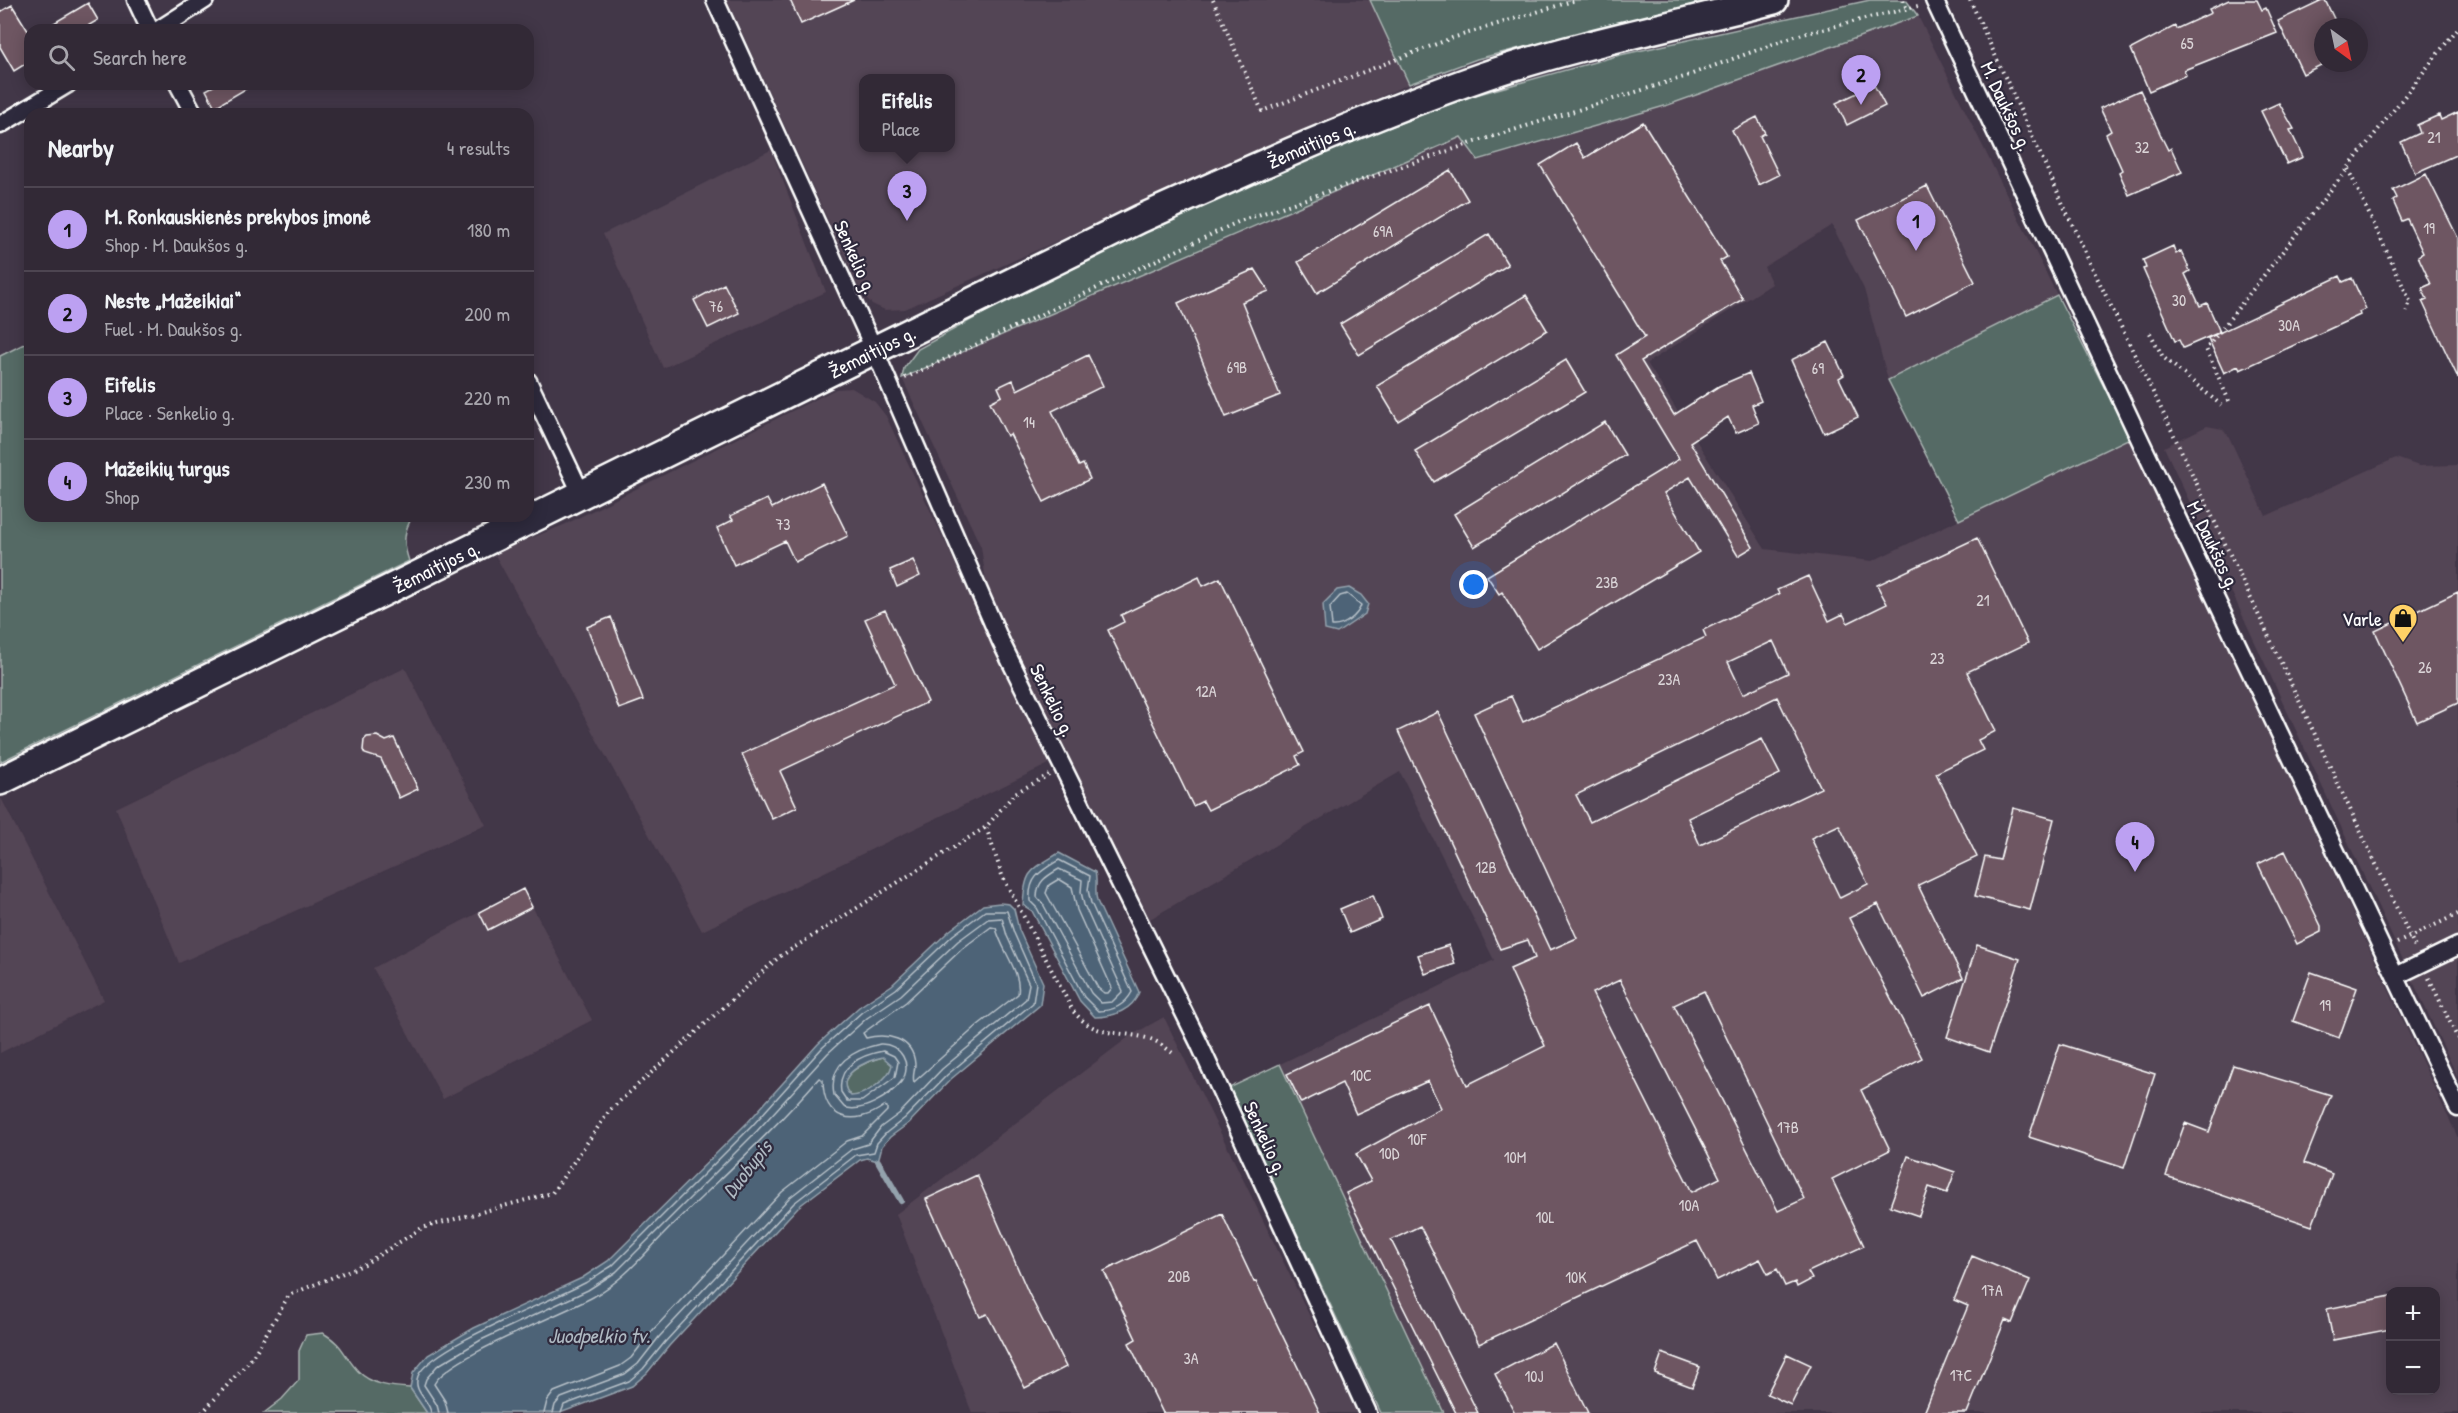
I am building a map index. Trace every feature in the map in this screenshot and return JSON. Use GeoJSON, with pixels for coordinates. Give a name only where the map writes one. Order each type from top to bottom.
{"type":"FeatureCollection","features":[{"type":"Feature","properties":{"kind":"main road","name":"Žemaitijos g."},"geometry":{"type":"LineString","coordinates":[[534,516],[1140,219],[1383,114],[1485,76],[1557,54],[1774,0]]}},
{"type":"Feature","properties":{"kind":"main road","name":"Žemaitijos g."},"geometry":{"type":"LineString","coordinates":[[0,781],[522,522]]}},
{"type":"Feature","properties":{"kind":"street"},"geometry":{"type":"LineString","coordinates":[[136,0],[147,24]]}},
{"type":"Feature","properties":{"kind":"street"},"geometry":{"type":"LineString","coordinates":[[167,24],[205,0]]}},
{"type":"Feature","properties":{"kind":"street","name":"Senkelio g."},"geometry":{"type":"LineString","coordinates":[[715,0],[874,349],[1001,642],[1202,1051],[1368,1413]]}},
{"type":"Feature","properties":{"kind":"street","name":"M. Daukšos g."},"geometry":{"type":"LineString","coordinates":[[1935,0],[2141,442],[2458,1108]]}},
{"type":"Feature","properties":{"kind":"street"},"geometry":{"type":"LineString","coordinates":[[27,108],[58,90]]}},
{"type":"Feature","properties":{"kind":"street"},"geometry":{"type":"LineString","coordinates":[[181,90],[191,108]]}},
{"type":"Feature","properties":{"kind":"street"},"geometry":{"type":"LineString","coordinates":[[0,124],[24,110]]}},
{"type":"Feature","properties":{"kind":"street"},"geometry":{"type":"LineString","coordinates":[[534,394],[581,493]]}},
{"type":"Feature","properties":{"kind":"street"},"geometry":{"type":"LineString","coordinates":[[2396,976],[2458,946]]}},
{"type":"Feature","properties":{"kind":"path"},"geometry":{"type":"LineString","coordinates":[[1213,0],[1262,111],[1452,38],[1576,0]]}},
{"type":"Feature","properties":{"kind":"path"},"geometry":{"type":"LineString","coordinates":[[1903,0],[1907,9]]}},
{"type":"Feature","properties":{"kind":"path"},"geometry":{"type":"LineString","coordinates":[[890,385],[1240,221],[1475,142],[1684,77],[1795,36],[1935,0]]}},
{"type":"Feature","properties":{"kind":"path"},"geometry":{"type":"LineString","coordinates":[[1970,0],[2088,259],[2171,429],[2458,1038]]}},
{"type":"Feature","properties":{"kind":"path"},"geometry":{"type":"LineString","coordinates":[[2229,401],[2206,350],[2458,28]]}},
{"type":"Feature","properties":{"kind":"path"},"geometry":{"type":"LineString","coordinates":[[2348,169],[2410,301],[2405,316]]}},
{"type":"Feature","properties":{"kind":"path"},"geometry":{"type":"LineString","coordinates":[[2150,333],[2163,357],[2222,405]]}},
{"type":"Feature","properties":{"kind":"path"},"geometry":{"type":"LineString","coordinates":[[202,1413],[252,1358],[290,1294],[363,1265],[422,1228],[552,1193],[610,1110],[779,957],[986,827],[1015,793],[1063,767]]}},
{"type":"Feature","properties":{"kind":"path"},"geometry":{"type":"LineString","coordinates":[[986,827],[1002,875],[1073,1011],[1083,1023],[1096,1031],[1153,1040],[1174,1054]]}},
{"type":"Feature","properties":{"kind":"path"},"geometry":{"type":"LineString","coordinates":[[2383,950],[2458,914]]}},
{"type":"Feature","properties":{"kind":"shaded area"},"geometry":{"type":"Polygon","coordinates":[[[727,0],[1370,0],[1409,84],[905,309],[885,310],[872,304],[861,292],[727,0]]]}},
{"type":"Feature","properties":{"kind":"shaded area"},"geometry":{"type":"Polygon","coordinates":[[[1918,16],[2057,295],[1888,380],[1864,289],[1832,225],[1764,267],[1772,284],[1647,363],[1765,549],[1872,561],[2130,438],[2458,1138],[2458,1413],[1444,1413],[1280,1064],[1494,960],[1400,772],[1150,919],[1027,675],[986,581],[981,547],[902,378],[1462,137],[1478,160],[1668,105],[1918,16]]]}},
{"type":"Feature","properties":{"kind":"shaded area"},"geometry":{"type":"Polygon","coordinates":[[[771,150],[826,292],[663,368],[603,234],[771,150]]]}},
{"type":"Feature","properties":{"kind":"shaded area"},"geometry":{"type":"Polygon","coordinates":[[[852,388],[875,402],[886,416],[1049,764],[702,931],[494,553],[566,524],[836,389],[852,388]]]}},
{"type":"Feature","properties":{"kind":"shaded area"},"geometry":{"type":"Polygon","coordinates":[[[2207,426],[2223,429],[2228,435],[2266,516],[2396,458],[2419,466],[2458,465],[2458,1078],[2164,447],[2207,426]]]}},
{"type":"Feature","properties":{"kind":"shaded area"},"geometry":{"type":"Polygon","coordinates":[[[405,668],[486,825],[179,963],[116,808],[405,668]]]}},
{"type":"Feature","properties":{"kind":"shaded area"},"geometry":{"type":"Polygon","coordinates":[[[0,796],[104,1000],[0,1053],[0,796]]]}},
{"type":"Feature","properties":{"kind":"shaded area"},"geometry":{"type":"Polygon","coordinates":[[[523,889],[592,1020],[443,1099],[373,968],[523,889]]]}},
{"type":"Feature","properties":{"kind":"shaded area"},"geometry":{"type":"Polygon","coordinates":[[[1164,1017],[1357,1413],[972,1413],[896,1214],[1130,1036],[1164,1017]]]}},
{"type":"Feature","properties":{"kind":"green space"},"geometry":{"type":"Polygon","coordinates":[[[1370,0],[1711,0],[1477,59],[1409,84],[1370,0]]]}},
{"type":"Feature","properties":{"kind":"green space"},"geometry":{"type":"Polygon","coordinates":[[[1870,0],[1906,0],[1918,16],[1668,105],[1478,160],[1461,137],[902,378],[904,368],[918,349],[1086,257],[1137,232],[1329,150],[1472,96],[1620,55],[1870,0]]]}},
{"type":"Feature","properties":{"kind":"green space"},"geometry":{"type":"Polygon","coordinates":[[[2057,295],[2130,438],[1959,520],[1888,380],[2057,295]]]}},
{"type":"Feature","properties":{"kind":"green space"},"geometry":{"type":"Polygon","coordinates":[[[24,344],[24,522],[410,522],[405,538],[409,561],[0,762],[0,356],[24,344]]]}},
{"type":"Feature","properties":{"kind":"green space"},"geometry":{"type":"Polygon","coordinates":[[[883,1057],[893,1065],[887,1076],[869,1090],[851,1096],[846,1089],[845,1082],[848,1076],[868,1062],[883,1057]]]}},
{"type":"Feature","properties":{"kind":"green space"},"geometry":{"type":"Polygon","coordinates":[[[1280,1064],[1444,1413],[1381,1413],[1229,1088],[1280,1064]]]}},
{"type":"Feature","properties":{"kind":"green space"},"geometry":{"type":"Polygon","coordinates":[[[323,1333],[339,1346],[363,1376],[389,1386],[410,1388],[427,1413],[264,1413],[282,1399],[299,1380],[299,1351],[306,1335],[323,1333]]]}},
{"type":"Feature","properties":{"kind":"water"},"geometry":{"type":"Polygon","coordinates":[[[1349,588],[1361,595],[1368,604],[1365,614],[1337,633],[1325,630],[1323,604],[1337,590],[1349,588]]]}},
{"type":"Feature","properties":{"kind":"water"},"geometry":{"type":"Polygon","coordinates":[[[1059,853],[1095,872],[1097,901],[1139,992],[1127,1008],[1109,1016],[1095,1017],[1080,1001],[1032,911],[1023,905],[1025,885],[1031,873],[1059,853]]]}},
{"type":"Feature","properties":{"kind":"water","name":"Juodpelkio tv."},"geometry":{"type":"Polygon","coordinates":[[[1009,904],[1014,909],[1019,930],[1043,983],[1040,1005],[951,1079],[909,1123],[890,1137],[882,1146],[878,1161],[867,1158],[860,1160],[798,1207],[669,1346],[647,1373],[632,1386],[560,1413],[427,1413],[410,1388],[413,1373],[428,1355],[474,1328],[582,1278],[608,1261],[748,1122],[818,1044],[859,1007],[892,985],[949,931],[983,905],[1009,904]],[[883,1057],[861,1065],[848,1076],[845,1082],[846,1089],[851,1096],[869,1090],[886,1076],[892,1065],[883,1057]]]}},
{"type":"Feature","properties":{"kind":"building"},"geometry":{"type":"Polygon","coordinates":[[[790,0],[854,0],[801,24],[790,0]]]}},
{"type":"Feature","properties":{"kind":"building"},"geometry":{"type":"Polygon","coordinates":[[[2229,0],[2257,0],[2262,10],[2266,8],[2277,33],[2184,70],[2186,75],[2149,91],[2131,49],[2175,26],[2176,29],[2211,13],[2209,9],[2229,0]]]}},
{"type":"Feature","properties":{"kind":"building"},"geometry":{"type":"Polygon","coordinates":[[[2325,0],[2334,18],[2314,18],[2314,68],[2303,74],[2278,21],[2325,0]]]}},
{"type":"Feature","properties":{"kind":"building"},"geometry":{"type":"Polygon","coordinates":[[[88,3],[98,20],[91,24],[52,24],[88,3]]]}},
{"type":"Feature","properties":{"kind":"building"},"geometry":{"type":"Polygon","coordinates":[[[12,5],[24,24],[24,65],[14,71],[0,47],[0,12],[12,5]]]}},
{"type":"Feature","properties":{"kind":"building"},"geometry":{"type":"Polygon","coordinates":[[[1874,85],[1885,106],[1847,125],[1836,103],[1874,85]]]}},
{"type":"Feature","properties":{"kind":"building"},"geometry":{"type":"Polygon","coordinates":[[[206,90],[244,90],[215,107],[206,90]]]}},
{"type":"Feature","properties":{"kind":"building"},"geometry":{"type":"Polygon","coordinates":[[[2140,90],[2168,150],[2171,148],[2182,172],[2129,195],[2119,172],[2122,170],[2106,134],[2111,131],[2100,108],[2140,90]]]}},
{"type":"Feature","properties":{"kind":"building"},"geometry":{"type":"Polygon","coordinates":[[[2279,103],[2294,129],[2290,130],[2303,157],[2287,164],[2261,111],[2279,103]]]}},
{"type":"Feature","properties":{"kind":"building"},"geometry":{"type":"Polygon","coordinates":[[[2458,112],[2458,154],[2415,173],[2401,142],[2420,133],[2417,125],[2439,115],[2441,120],[2458,112]]]}},
{"type":"Feature","properties":{"kind":"building"},"geometry":{"type":"Polygon","coordinates":[[[1757,117],[1765,133],[1760,136],[1779,175],[1759,185],[1732,130],[1757,117]]]}},
{"type":"Feature","properties":{"kind":"building"},"geometry":{"type":"Polygon","coordinates":[[[1643,122],[1727,257],[1720,261],[1743,299],[1641,361],[1674,415],[1719,386],[1749,373],[1761,401],[1752,405],[1759,423],[1736,433],[1728,417],[1690,442],[1753,547],[1738,556],[1690,477],[1664,493],[1699,552],[1537,649],[1502,592],[1499,594],[1487,576],[1679,459],[1616,355],[1645,337],[1540,165],[1576,143],[1585,158],[1643,122]]]}},
{"type":"Feature","properties":{"kind":"building"},"geometry":{"type":"Polygon","coordinates":[[[1450,170],[1468,200],[1317,293],[1298,262],[1450,170]]]}},
{"type":"Feature","properties":{"kind":"building"},"geometry":{"type":"Polygon","coordinates":[[[2426,174],[2458,238],[2458,378],[2422,301],[2427,299],[2422,288],[2431,284],[2418,256],[2423,253],[2407,219],[2402,221],[2393,201],[2397,198],[2393,190],[2426,174]]]}},
{"type":"Feature","properties":{"kind":"building"},"geometry":{"type":"Polygon","coordinates":[[[1927,186],[1975,282],[1906,317],[1858,220],[1927,186]]]}},
{"type":"Feature","properties":{"kind":"building"},"geometry":{"type":"Polygon","coordinates":[[[1489,234],[1508,265],[1359,355],[1340,324],[1489,234]]]}},
{"type":"Feature","properties":{"kind":"building"},"geometry":{"type":"Polygon","coordinates":[[[2173,246],[2176,254],[2181,251],[2190,271],[2185,274],[2200,306],[2207,303],[2220,332],[2183,348],[2179,340],[2175,341],[2143,269],[2146,268],[2143,260],[2173,246]]]}},
{"type":"Feature","properties":{"kind":"building"},"geometry":{"type":"Polygon","coordinates":[[[1255,269],[1269,291],[1242,302],[1280,395],[1226,417],[1178,303],[1255,269]]]}},
{"type":"Feature","properties":{"kind":"building"},"geometry":{"type":"Polygon","coordinates":[[[2340,276],[2343,282],[2352,278],[2366,309],[2359,312],[2360,315],[2240,370],[2238,366],[2224,373],[2208,338],[2340,276]]]}},
{"type":"Feature","properties":{"kind":"building"},"geometry":{"type":"Polygon","coordinates":[[[724,284],[739,313],[708,328],[694,300],[724,284]]]}},
{"type":"Feature","properties":{"kind":"building"},"geometry":{"type":"Polygon","coordinates":[[[1526,295],[1547,330],[1398,421],[1377,386],[1526,295]]]}},
{"type":"Feature","properties":{"kind":"building"},"geometry":{"type":"Polygon","coordinates":[[[1828,342],[1844,375],[1839,378],[1858,417],[1824,433],[1791,360],[1828,342]]]}},
{"type":"Feature","properties":{"kind":"building"},"geometry":{"type":"Polygon","coordinates":[[[1088,355],[1103,386],[1052,411],[1079,466],[1083,464],[1090,479],[1044,502],[1010,434],[1007,436],[990,402],[1002,396],[998,387],[1013,380],[1017,390],[1088,355]]]}},
{"type":"Feature","properties":{"kind":"building"},"geometry":{"type":"Polygon","coordinates":[[[1566,360],[1585,392],[1434,482],[1415,451],[1566,360]]]}},
{"type":"Feature","properties":{"kind":"building"},"geometry":{"type":"Polygon","coordinates":[[[1605,422],[1625,455],[1474,547],[1454,514],[1605,422]]]}},
{"type":"Feature","properties":{"kind":"building"},"geometry":{"type":"Polygon","coordinates":[[[822,483],[848,536],[795,562],[785,541],[734,565],[717,528],[733,520],[730,516],[767,499],[772,508],[822,483]]]}},
{"type":"Feature","properties":{"kind":"building"},"geometry":{"type":"Polygon","coordinates":[[[1977,538],[2028,643],[1967,672],[1996,731],[1978,740],[1983,750],[1936,773],[1977,857],[1918,885],[1963,978],[1924,998],[1878,904],[1849,918],[1922,1058],[1861,1090],[1890,1150],[1832,1179],[1864,1246],[1808,1272],[1812,1279],[1797,1287],[1795,1282],[1785,1286],[1777,1269],[1768,1274],[1760,1259],[1717,1280],[1697,1241],[1479,1344],[1420,1226],[1391,1240],[1478,1413],[1456,1413],[1346,1193],[1371,1181],[1356,1154],[1441,1108],[1428,1081],[1356,1114],[1342,1083],[1301,1103],[1287,1074],[1430,1006],[1467,1085],[1545,1046],[1510,969],[1535,958],[1528,940],[1500,949],[1398,731],[1438,712],[1550,950],[1577,938],[1474,713],[1511,696],[1523,722],[1706,637],[1703,630],[1779,594],[1777,590],[1808,576],[1829,621],[1843,614],[1848,623],[1887,604],[1877,585],[1977,538]],[[1773,641],[1728,662],[1743,694],[1788,673],[1773,641]],[[1777,697],[1576,795],[1590,822],[1762,739],[1780,774],[1688,818],[1700,845],[1821,788],[1777,697]],[[1839,825],[1811,838],[1840,898],[1868,884],[1839,825]],[[1620,980],[1592,993],[1692,1192],[1720,1178],[1620,980]],[[1704,991],[1674,1005],[1778,1211],[1804,1199],[1704,991]]]}},
{"type":"Feature","properties":{"kind":"building"},"geometry":{"type":"Polygon","coordinates":[[[913,560],[920,576],[897,587],[890,570],[913,560]]]}},
{"type":"Feature","properties":{"kind":"building"},"geometry":{"type":"Polygon","coordinates":[[[1199,577],[1203,586],[1220,578],[1304,752],[1296,756],[1300,765],[1208,810],[1203,801],[1193,806],[1108,630],[1124,622],[1121,615],[1199,577]]]}},
{"type":"Feature","properties":{"kind":"building"},"geometry":{"type":"Polygon","coordinates":[[[2458,592],[2458,703],[2417,722],[2375,631],[2458,592]]]}},
{"type":"Feature","properties":{"kind":"building"},"geometry":{"type":"Polygon","coordinates":[[[885,610],[928,702],[780,771],[797,807],[772,819],[742,754],[895,684],[865,619],[885,610]]]}},
{"type":"Feature","properties":{"kind":"building"},"geometry":{"type":"Polygon","coordinates":[[[611,617],[643,700],[619,709],[587,627],[611,617]]]}},
{"type":"Feature","properties":{"kind":"building"},"geometry":{"type":"Polygon","coordinates":[[[377,736],[386,741],[394,738],[418,789],[399,798],[381,759],[365,754],[363,750],[364,740],[367,737],[377,736]]]}},
{"type":"Feature","properties":{"kind":"building"},"geometry":{"type":"Polygon","coordinates":[[[2013,808],[2054,819],[2030,910],[1975,896],[1985,857],[2000,860],[2013,808]]]}},
{"type":"Feature","properties":{"kind":"building"},"geometry":{"type":"Polygon","coordinates":[[[2285,851],[2321,926],[2321,932],[2297,944],[2258,864],[2285,851]]]}},
{"type":"Feature","properties":{"kind":"building"},"geometry":{"type":"Polygon","coordinates":[[[523,889],[532,907],[488,930],[479,912],[523,889]]]}},
{"type":"Feature","properties":{"kind":"building"},"geometry":{"type":"Polygon","coordinates":[[[1373,895],[1382,919],[1350,933],[1340,909],[1373,895]]]}},
{"type":"Feature","properties":{"kind":"building"},"geometry":{"type":"Polygon","coordinates":[[[1449,945],[1455,964],[1425,974],[1418,955],[1449,945]]]}},
{"type":"Feature","properties":{"kind":"building"},"geometry":{"type":"Polygon","coordinates":[[[1977,945],[2020,959],[1989,1052],[1947,1037],[1977,945]]]}},
{"type":"Feature","properties":{"kind":"building"},"geometry":{"type":"Polygon","coordinates":[[[2311,972],[2357,988],[2339,1038],[2293,1021],[2311,972]]]}},
{"type":"Feature","properties":{"kind":"building"},"geometry":{"type":"Polygon","coordinates":[[[2060,1044],[2155,1074],[2124,1168],[2029,1137],[2060,1044]]]}},
{"type":"Feature","properties":{"kind":"building"},"geometry":{"type":"Polygon","coordinates":[[[2233,1065],[2331,1095],[2304,1163],[2332,1174],[2312,1226],[2166,1176],[2185,1123],[2209,1132],[2233,1065]]]}},
{"type":"Feature","properties":{"kind":"building"},"geometry":{"type":"Polygon","coordinates":[[[1908,1156],[1955,1172],[1947,1193],[1929,1187],[1919,1216],[1890,1206],[1908,1156]]]}},
{"type":"Feature","properties":{"kind":"building"},"geometry":{"type":"Polygon","coordinates":[[[977,1175],[1029,1294],[1066,1367],[1025,1388],[987,1314],[980,1317],[926,1199],[977,1175]]]}},
{"type":"Feature","properties":{"kind":"building"},"geometry":{"type":"Polygon","coordinates":[[[1222,1214],[1320,1413],[1163,1413],[1129,1343],[1136,1339],[1104,1271],[1222,1214]]]}},
{"type":"Feature","properties":{"kind":"building"},"geometry":{"type":"Polygon","coordinates":[[[1972,1256],[2030,1280],[2012,1323],[2005,1320],[1967,1413],[1924,1413],[1968,1306],[1954,1300],[1972,1256]]]}},
{"type":"Feature","properties":{"kind":"building"},"geometry":{"type":"Polygon","coordinates":[[[2386,1297],[2386,1330],[2333,1340],[2327,1309],[2386,1297]]]}},
{"type":"Feature","properties":{"kind":"building"},"geometry":{"type":"Polygon","coordinates":[[[1554,1343],[1588,1413],[1515,1413],[1495,1374],[1554,1343]]]}},
{"type":"Feature","properties":{"kind":"building"},"geometry":{"type":"Polygon","coordinates":[[[1662,1353],[1700,1367],[1692,1387],[1655,1373],[1662,1353]]]}},
{"type":"Feature","properties":{"kind":"building"},"geometry":{"type":"Polygon","coordinates":[[[1787,1354],[1811,1365],[1791,1405],[1767,1394],[1787,1354]]]}},
{"type":"Feature","properties":{"kind":"waterway"},"geometry":{"type":"LineString","coordinates":[[878,1161],[901,1201]]}},
{"type":"Feature","properties":{"kind":"place","name":"Neste „Mažeikiai“"},"geometry":{"type":"Point","coordinates":[1861,105]}},
{"type":"Feature","properties":{"kind":"place","name":"Eifelis"},"geometry":{"type":"Point","coordinates":[907,221]}},
{"type":"Feature","properties":{"kind":"place","name":"M. Ronkauskienės prekybos įmonė"},"geometry":{"type":"Point","coordinates":[1916,251]}},
{"type":"Feature","properties":{"kind":"place","name":"Varle"},"geometry":{"type":"Point","coordinates":[2403,644]}},
{"type":"Feature","properties":{"kind":"place","name":"Mažeikių turgus"},"geometry":{"type":"Point","coordinates":[2135,872]}},
{"type":"Feature","properties":{"kind":"water label","name":"Duobupis"},"geometry":{"type":"Point","coordinates":[747,1169]}}]}
